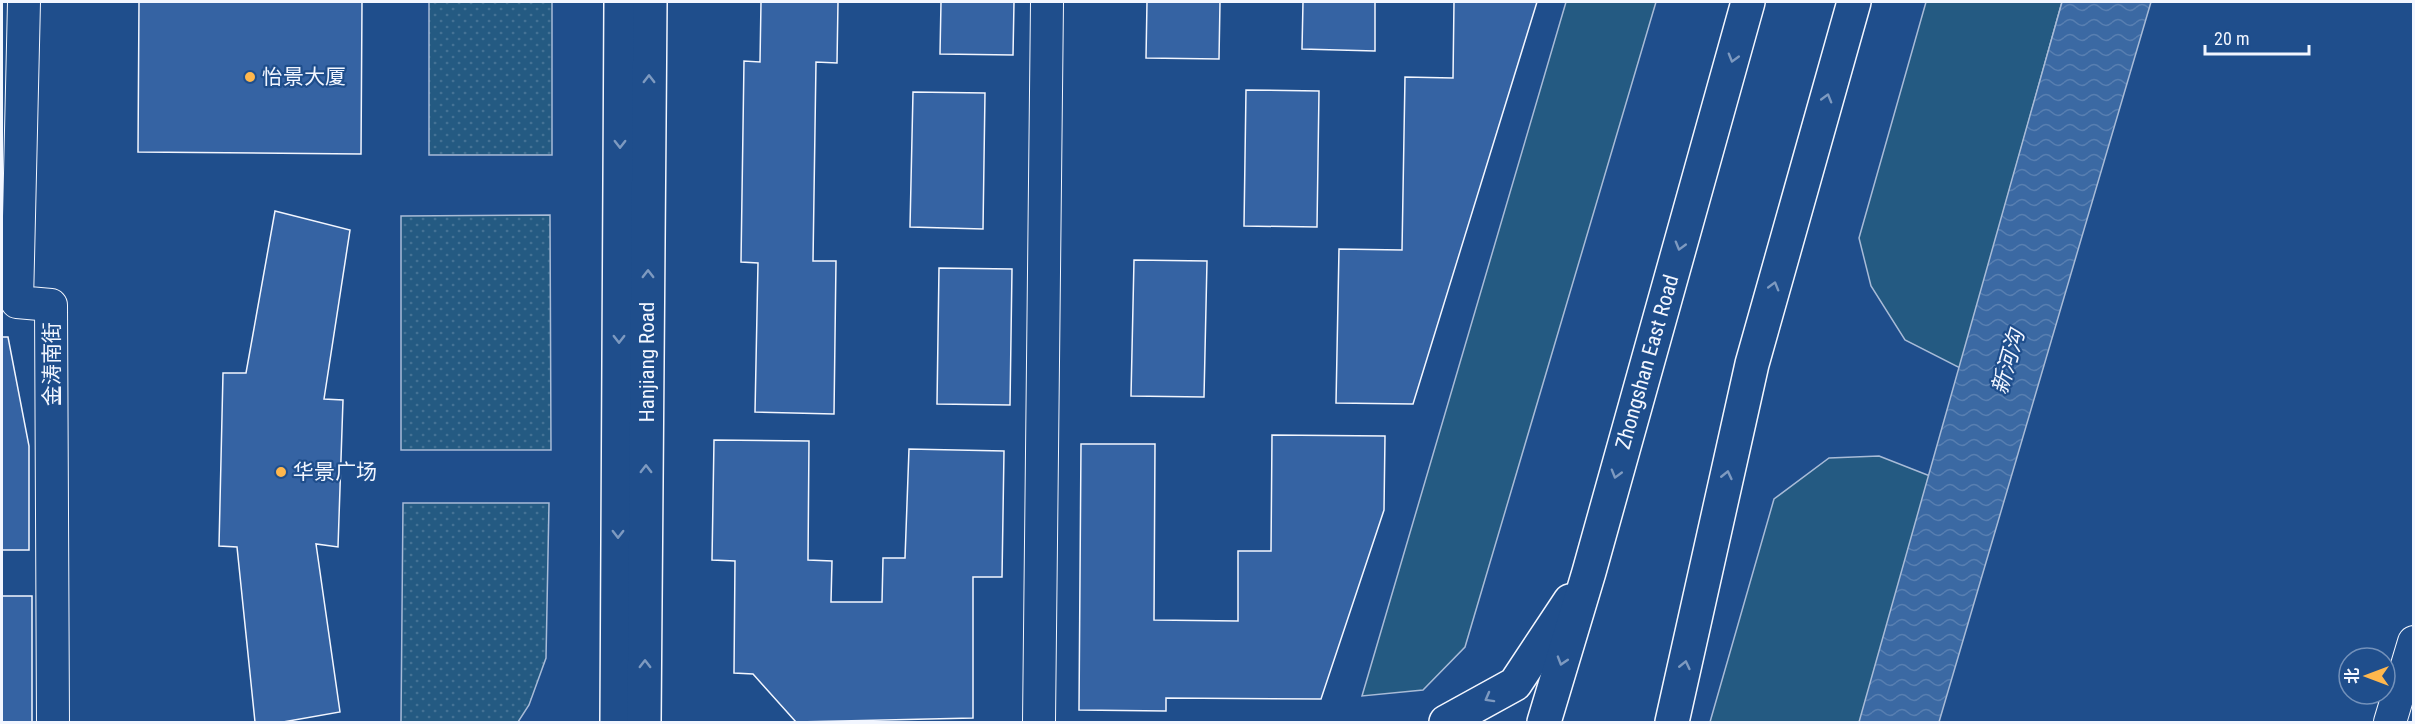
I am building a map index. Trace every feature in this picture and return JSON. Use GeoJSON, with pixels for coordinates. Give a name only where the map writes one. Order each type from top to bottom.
{"type":"FeatureCollection","features":[{"type":"Feature","properties":{"kind":"main road","name":"Hanjiang Road"},"geometry":{"type":"LineString","coordinates":[[617,723],[621,2]]}},
{"type":"Feature","properties":{"kind":"main road","name":"Hanjiang Road"},"geometry":{"type":"LineString","coordinates":[[644,723],[650,2]]}},
{"type":"Feature","properties":{"kind":"main road","name":"Zhongshan East Road"},"geometry":{"type":"LineString","coordinates":[[1544,723],[1589,572],[1748,2]]}},
{"type":"Feature","properties":{"kind":"main road"},"geometry":{"type":"LineString","coordinates":[[1672,723],[1752,364],[1854,2]]}},
{"type":"Feature","properties":{"kind":"main road"},"geometry":{"type":"LineString","coordinates":[[1446,723],[1515,684],[1589,572]]}},
{"type":"Feature","properties":{"kind":"street","name":"金涛南街"},"geometry":{"type":"LineString","coordinates":[[24,2],[9,302],[51,305],[53,723]]}},
{"type":"Feature","properties":{"kind":"street"},"geometry":{"type":"LineString","coordinates":[[1039,723],[1047,2]]}},
{"type":"Feature","properties":{"kind":"street"},"geometry":{"type":"LineString","coordinates":[[2390,723],[2414,642]]}},
{"type":"Feature","properties":{"kind":"shaded area"},"geometry":{"type":"Polygon","coordinates":[[[429,2],[552,2],[552,155],[429,155],[429,2]]]}},
{"type":"Feature","properties":{"kind":"shaded area"},"geometry":{"type":"Polygon","coordinates":[[[1566,2],[1656,2],[1465,647],[1423,690],[1362,696],[1566,2]]]}},
{"type":"Feature","properties":{"kind":"shaded area"},"geometry":{"type":"Polygon","coordinates":[[[1926,2],[2062,2],[1960,368],[1905,340],[1871,286],[1859,238],[1926,2]]]}},
{"type":"Feature","properties":{"kind":"shaded area"},"geometry":{"type":"Polygon","coordinates":[[[550,215],[551,450],[401,450],[401,216],[550,215]]]}},
{"type":"Feature","properties":{"kind":"shaded area"},"geometry":{"type":"Polygon","coordinates":[[[1879,456],[1930,476],[1860,722],[1710,722],[1774,499],[1829,458],[1879,456]]]}},
{"type":"Feature","properties":{"kind":"shaded area"},"geometry":{"type":"Polygon","coordinates":[[[403,503],[549,503],[546,658],[529,705],[518,722],[401,722],[403,503]]]}},
{"type":"Feature","properties":{"kind":"water","name":"新河沟"},"geometry":{"type":"Polygon","coordinates":[[[2062,2],[2151,2],[1939,722],[1859,722],[2062,2]]]}},
{"type":"Feature","properties":{"kind":"building","name":"怡景大厦"},"geometry":{"type":"Polygon","coordinates":[[[139,2],[362,2],[361,154],[138,152],[139,2]]]}},
{"type":"Feature","properties":{"kind":"building"},"geometry":{"type":"Polygon","coordinates":[[[761,2],[838,2],[837,63],[816,62],[813,261],[836,261],[834,414],[755,412],[758,263],[741,262],[744,61],[760,62],[761,2]]]}},
{"type":"Feature","properties":{"kind":"building"},"geometry":{"type":"Polygon","coordinates":[[[941,2],[1014,2],[1013,55],[940,54],[941,2]]]}},
{"type":"Feature","properties":{"kind":"building"},"geometry":{"type":"Polygon","coordinates":[[[1147,2],[1220,2],[1219,59],[1146,58],[1147,2]]]}},
{"type":"Feature","properties":{"kind":"building"},"geometry":{"type":"Polygon","coordinates":[[[1303,2],[1375,2],[1375,51],[1302,49],[1303,2]]]}},
{"type":"Feature","properties":{"kind":"building"},"geometry":{"type":"Polygon","coordinates":[[[1454,2],[1537,2],[1413,404],[1336,403],[1339,249],[1402,250],[1405,77],[1453,78],[1454,2]]]}},
{"type":"Feature","properties":{"kind":"building"},"geometry":{"type":"Polygon","coordinates":[[[1246,90],[1319,91],[1317,227],[1244,226],[1246,90]]]}},
{"type":"Feature","properties":{"kind":"building"},"geometry":{"type":"Polygon","coordinates":[[[913,92],[985,93],[983,229],[910,227],[913,92]]]}},
{"type":"Feature","properties":{"kind":"building","name":"华景广场"},"geometry":{"type":"Polygon","coordinates":[[[275,211],[350,230],[324,399],[343,400],[338,547],[316,544],[340,712],[283,722],[255,722],[237,547],[219,546],[223,373],[246,373],[275,211]]]}},
{"type":"Feature","properties":{"kind":"building"},"geometry":{"type":"Polygon","coordinates":[[[1134,260],[1207,261],[1204,397],[1131,396],[1134,260]]]}},
{"type":"Feature","properties":{"kind":"building"},"geometry":{"type":"Polygon","coordinates":[[[939,268],[1012,269],[1010,405],[937,404],[939,268]]]}},
{"type":"Feature","properties":{"kind":"building"},"geometry":{"type":"Polygon","coordinates":[[[2,337],[8,337],[29,446],[29,550],[2,550],[2,337]]]}},
{"type":"Feature","properties":{"kind":"building"},"geometry":{"type":"Polygon","coordinates":[[[1272,435],[1385,436],[1384,510],[1321,699],[1166,698],[1166,711],[1079,710],[1081,444],[1155,444],[1154,620],[1238,621],[1238,551],[1271,551],[1272,435]]]}},
{"type":"Feature","properties":{"kind":"building"},"geometry":{"type":"Polygon","coordinates":[[[714,440],[809,441],[808,560],[832,561],[831,602],[882,602],[883,558],[905,558],[909,449],[1004,451],[1002,577],[973,577],[973,718],[796,722],[753,674],[734,673],[735,561],[712,560],[714,440]]]}},
{"type":"Feature","properties":{"kind":"building"},"geometry":{"type":"Polygon","coordinates":[[[2,596],[32,596],[32,722],[2,722],[2,596]]]}},
{"type":"Feature","properties":{"kind":"place","name":"怡景大厦"},"geometry":{"type":"Point","coordinates":[250,77]}},
{"type":"Feature","properties":{"kind":"place","name":"华景广场"},"geometry":{"type":"Point","coordinates":[281,472]}}]}
